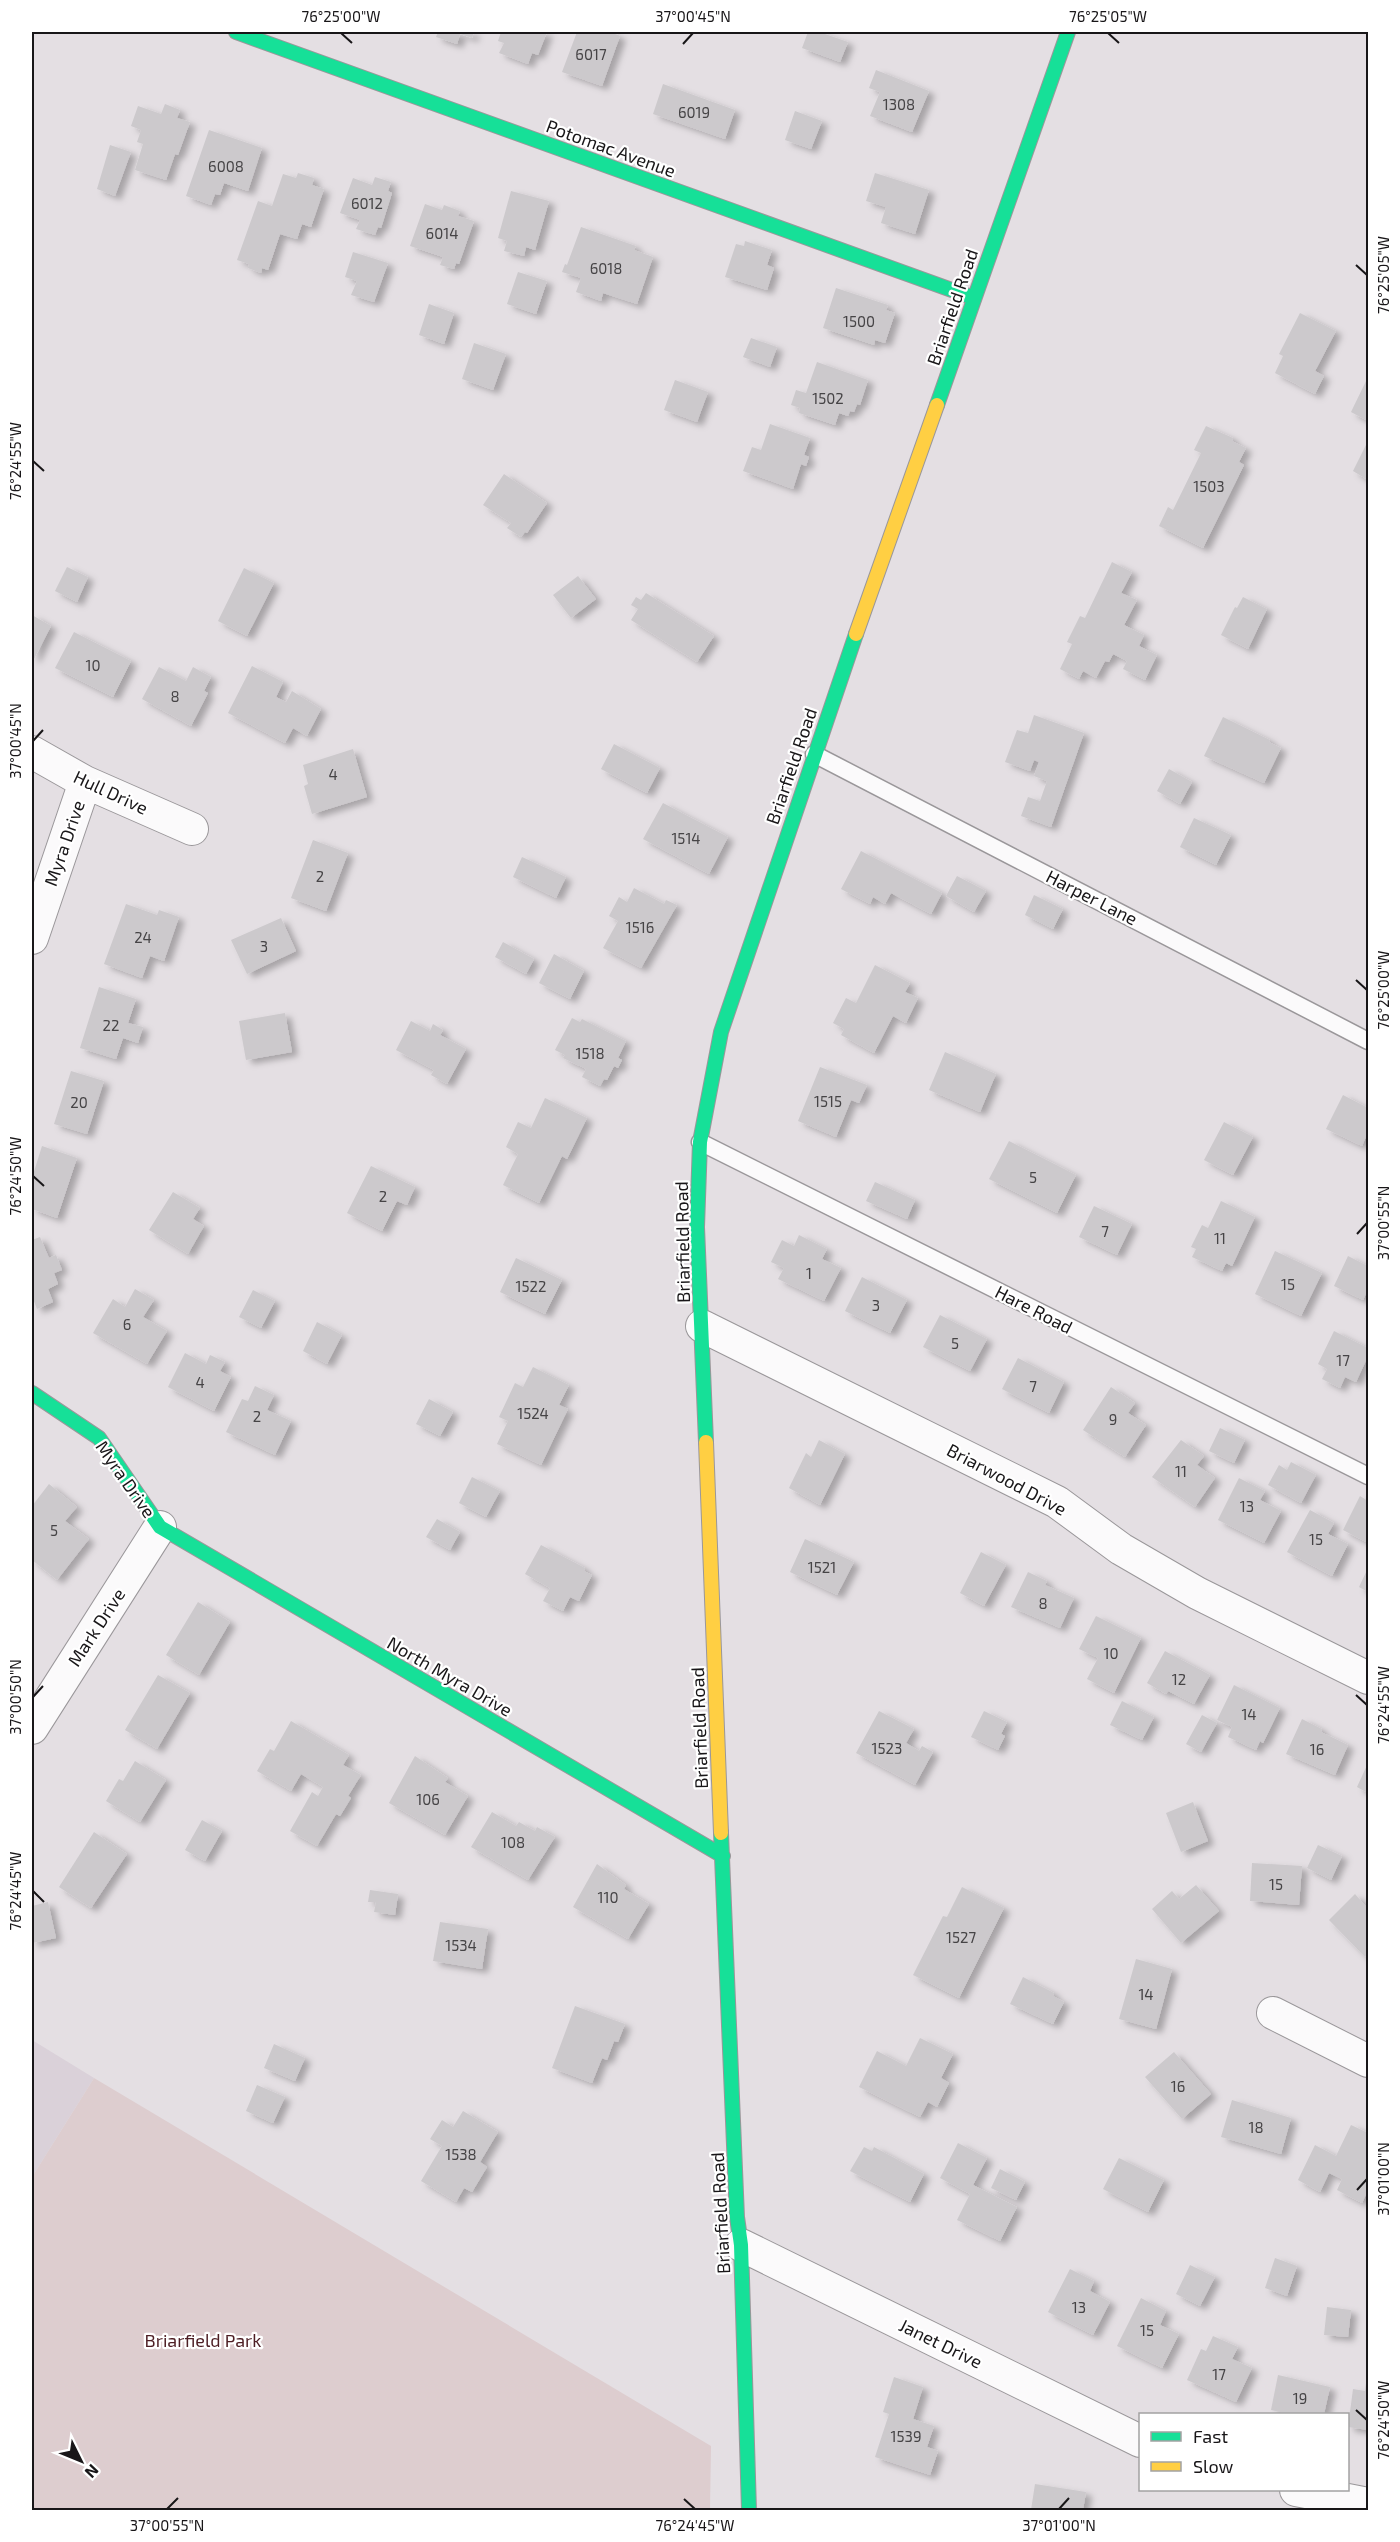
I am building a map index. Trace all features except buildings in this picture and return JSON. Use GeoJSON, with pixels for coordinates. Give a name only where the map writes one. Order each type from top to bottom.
{"type":"FeatureCollection","features":[{"type":"Feature","properties":{"kind":"main road","name":"Potomac Avenue"},"geometry":{"type":"LineString","coordinates":[[236,32],[974,298]]}},
{"type":"Feature","properties":{"kind":"main road","name":"Briarfield Road"},"geometry":{"type":"LineString","coordinates":[[749,2511],[741,2245],[737,2217],[698,1227],[700,1142],[721,1032],[814,754],[1068,32]]}},
{"type":"Feature","properties":{"kind":"main road","name":"Myra Drive"},"geometry":{"type":"LineString","coordinates":[[32,1393],[99,1438],[160,1527]]}},
{"type":"Feature","properties":{"kind":"main road","name":"North Myra Drive"},"geometry":{"type":"LineString","coordinates":[[160,1527],[723,1856]]}},
{"type":"Feature","properties":{"kind":"street","name":"Hull Drive"},"geometry":{"type":"LineString","coordinates":[[32,752],[85,782],[192,829]]}},
{"type":"Feature","properties":{"kind":"street","name":"Myra Drive"},"geometry":{"type":"LineString","coordinates":[[32,938],[85,782]]}},
{"type":"Feature","properties":{"kind":"street","name":"Briarwood Drive"},"geometry":{"type":"LineString","coordinates":[[702,1326],[1057,1502],[1121,1549],[1197,1593],[1368,1678]]}},
{"type":"Feature","properties":{"kind":"street","name":"Mark Drive"},"geometry":{"type":"LineString","coordinates":[[32,1728],[160,1527]]}},
{"type":"Feature","properties":{"kind":"street"},"geometry":{"type":"LineString","coordinates":[[1272,2013],[1368,2061]]}},
{"type":"Feature","properties":{"kind":"street","name":"Janet Drive"},"geometry":{"type":"LineString","coordinates":[[741,2245],[1139,2441]]}},
{"type":"Feature","properties":{"kind":"street"},"geometry":{"type":"LineString","coordinates":[[1301,2491],[1368,2504]]}},
{"type":"Feature","properties":{"kind":"lane","name":"Harper Lane"},"geometry":{"type":"LineString","coordinates":[[814,754],[1368,1041]]}},
{"type":"Feature","properties":{"kind":"lane","name":"Hare Road"},"geometry":{"type":"LineString","coordinates":[[700,1142],[1368,1476]]}},
{"type":"Feature","properties":{"kind":"shaded area"},"geometry":{"type":"Polygon","coordinates":[[[32,2040],[94,2078],[32,2177],[32,2040]]]}},
{"type":"Feature","properties":{"kind":"green space","name":"Briarfield Park"},"geometry":{"type":"Polygon","coordinates":[[[94,2078],[711,2446],[710,2510],[32,2510],[32,2177],[94,2078]]]}},
{"type":"Feature","properties":{"kind":"traffic: fast"},"geometry":{"type":"LineString","coordinates":[[236,32],[974,298]]}},
{"type":"Feature","properties":{"kind":"traffic: fast"},"geometry":{"type":"LineString","coordinates":[[937,405],[1068,32]]}},
{"type":"Feature","properties":{"kind":"traffic: fast"},"geometry":{"type":"LineString","coordinates":[[706,1442],[697,1227],[700,1142],[721,1032],[856,634]]}},
{"type":"Feature","properties":{"kind":"traffic: fast"},"geometry":{"type":"LineString","coordinates":[[32,1393],[99,1438],[160,1527],[723,1856]]}},
{"type":"Feature","properties":{"kind":"traffic: fast"},"geometry":{"type":"LineString","coordinates":[[721,1833],[737,2217],[741,2245],[749,2510]]}},
{"type":"Feature","properties":{"kind":"traffic: slow"},"geometry":{"type":"LineString","coordinates":[[856,634],[937,405]]}},
{"type":"Feature","properties":{"kind":"traffic: slow"},"geometry":{"type":"LineString","coordinates":[[706,1442],[721,1833]]}}]}
